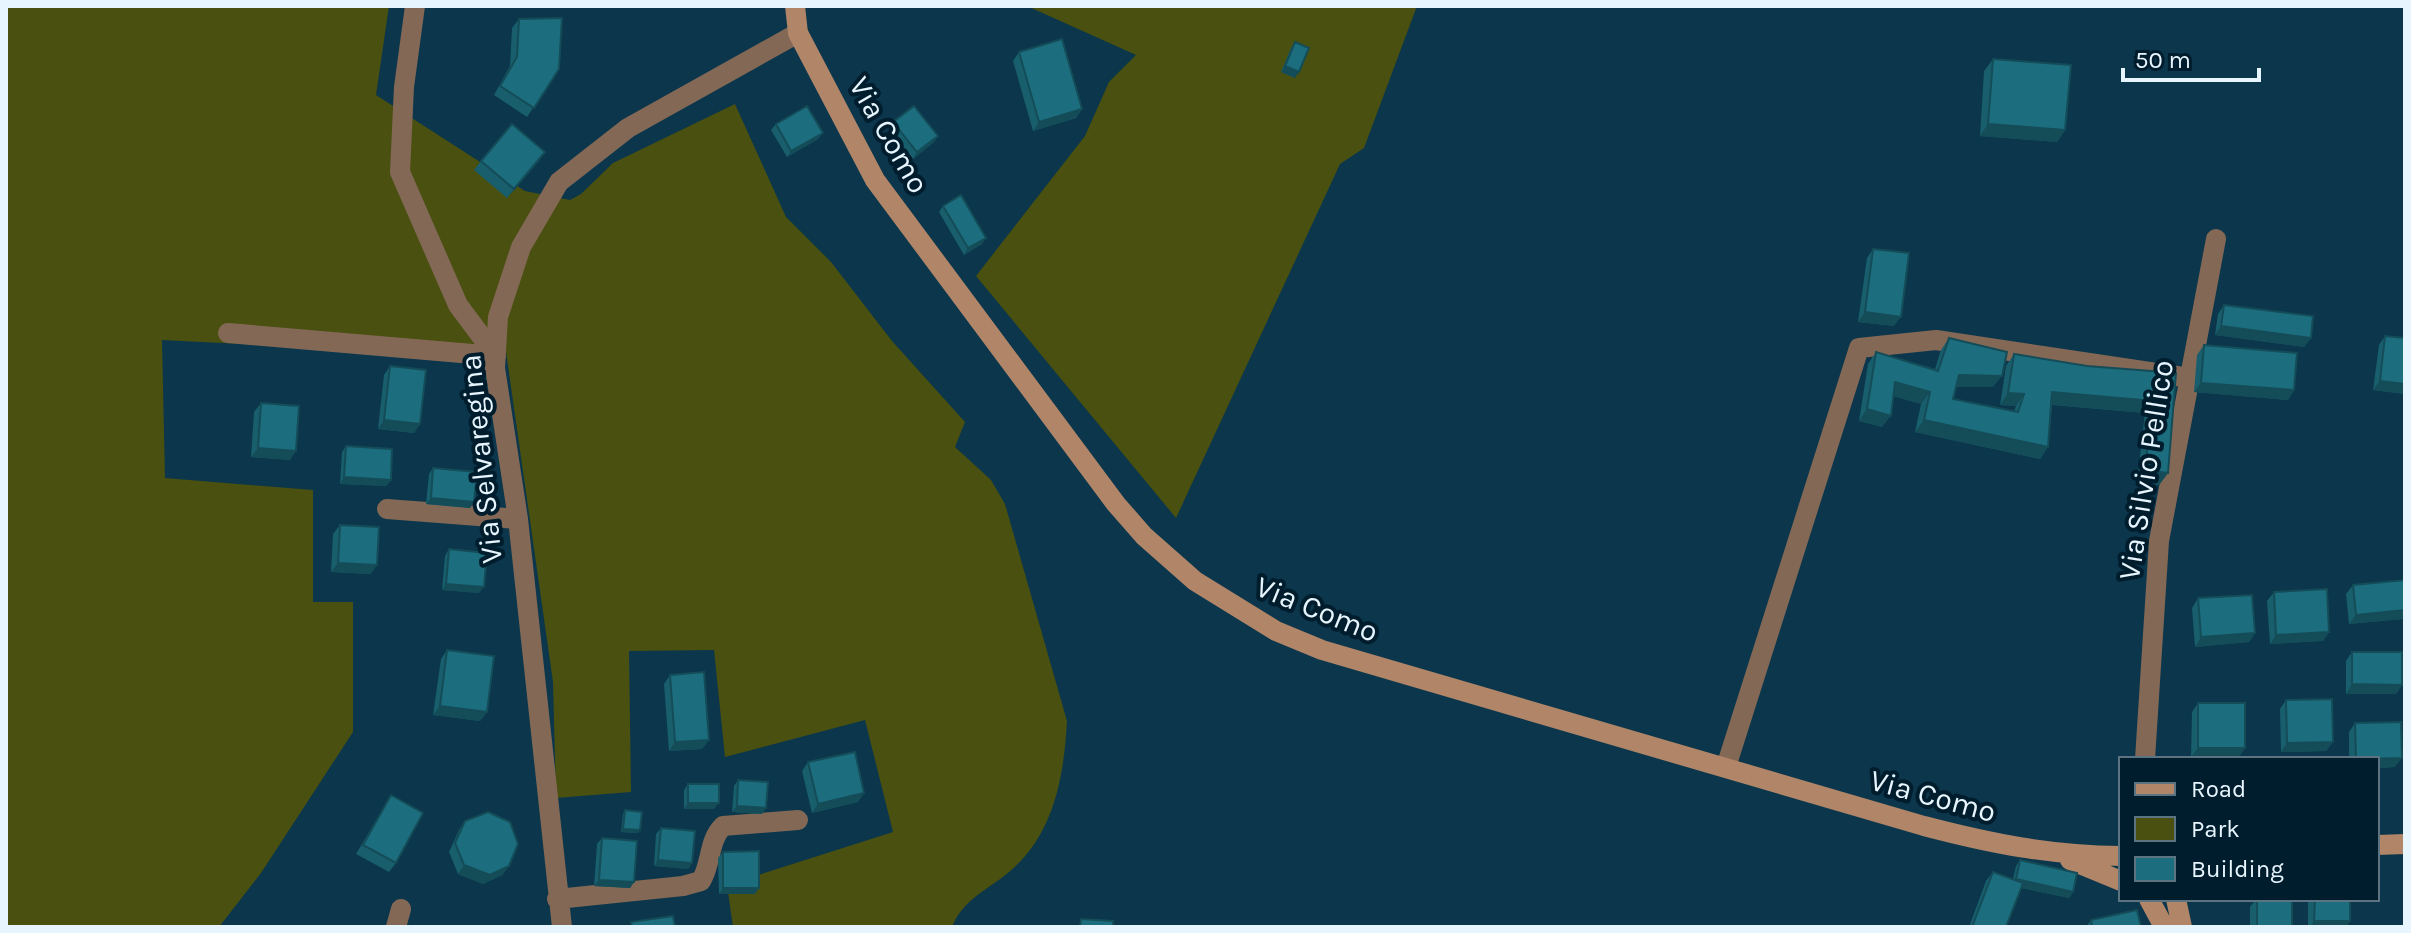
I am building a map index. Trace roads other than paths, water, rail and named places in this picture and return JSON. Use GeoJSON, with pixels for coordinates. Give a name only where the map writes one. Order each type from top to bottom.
{"type":"FeatureCollection","features":[{"type":"Feature","properties":{"kind":"main road","name":"Via Como"},"geometry":{"type":"LineString","coordinates":[[795,6],[798,33],[875,180],[1116,504],[1144,536],[1195,581],[1276,631],[1322,650],[1991,844],[2059,855],[2119,856]]}},
{"type":"Feature","properties":{"kind":"main road"},"geometry":{"type":"LineString","coordinates":[[2379,845],[2405,844]]}},
{"type":"Feature","properties":{"kind":"main road","name":"Via Como"},"geometry":{"type":"LineString","coordinates":[[2059,855],[2119,880]]}},
{"type":"Feature","properties":{"kind":"main road"},"geometry":{"type":"LineString","coordinates":[[2150,901],[2164,927]]}},
{"type":"Feature","properties":{"kind":"main road"},"geometry":{"type":"LineString","coordinates":[[2176,901],[2182,927]]}},
{"type":"Feature","properties":{"kind":"street"},"geometry":{"type":"LineString","coordinates":[[415,6],[404,87],[400,172],[458,305],[496,356]]}},
{"type":"Feature","properties":{"kind":"street","name":"Via Selvaregina"},"geometry":{"type":"LineString","coordinates":[[562,927],[518,519],[496,356],[498,317],[521,247],[559,182],[628,128],[798,33]]}},
{"type":"Feature","properties":{"kind":"street","name":"Via Silvio Pellico"},"geometry":{"type":"LineString","coordinates":[[2145,757],[2159,541],[2216,239]]}},
{"type":"Feature","properties":{"kind":"street"},"geometry":{"type":"LineString","coordinates":[[228,333],[496,356]]}},
{"type":"Feature","properties":{"kind":"street"},"geometry":{"type":"LineString","coordinates":[[1726,767],[1859,348],[1936,340],[2190,378]]}},
{"type":"Feature","properties":{"kind":"street"},"geometry":{"type":"LineString","coordinates":[[387,509],[518,519]]}},
{"type":"Feature","properties":{"kind":"street"},"geometry":{"type":"LineString","coordinates":[[557,899],[683,886],[701,881],[708,870],[714,835],[723,826],[798,820]]}}]}
